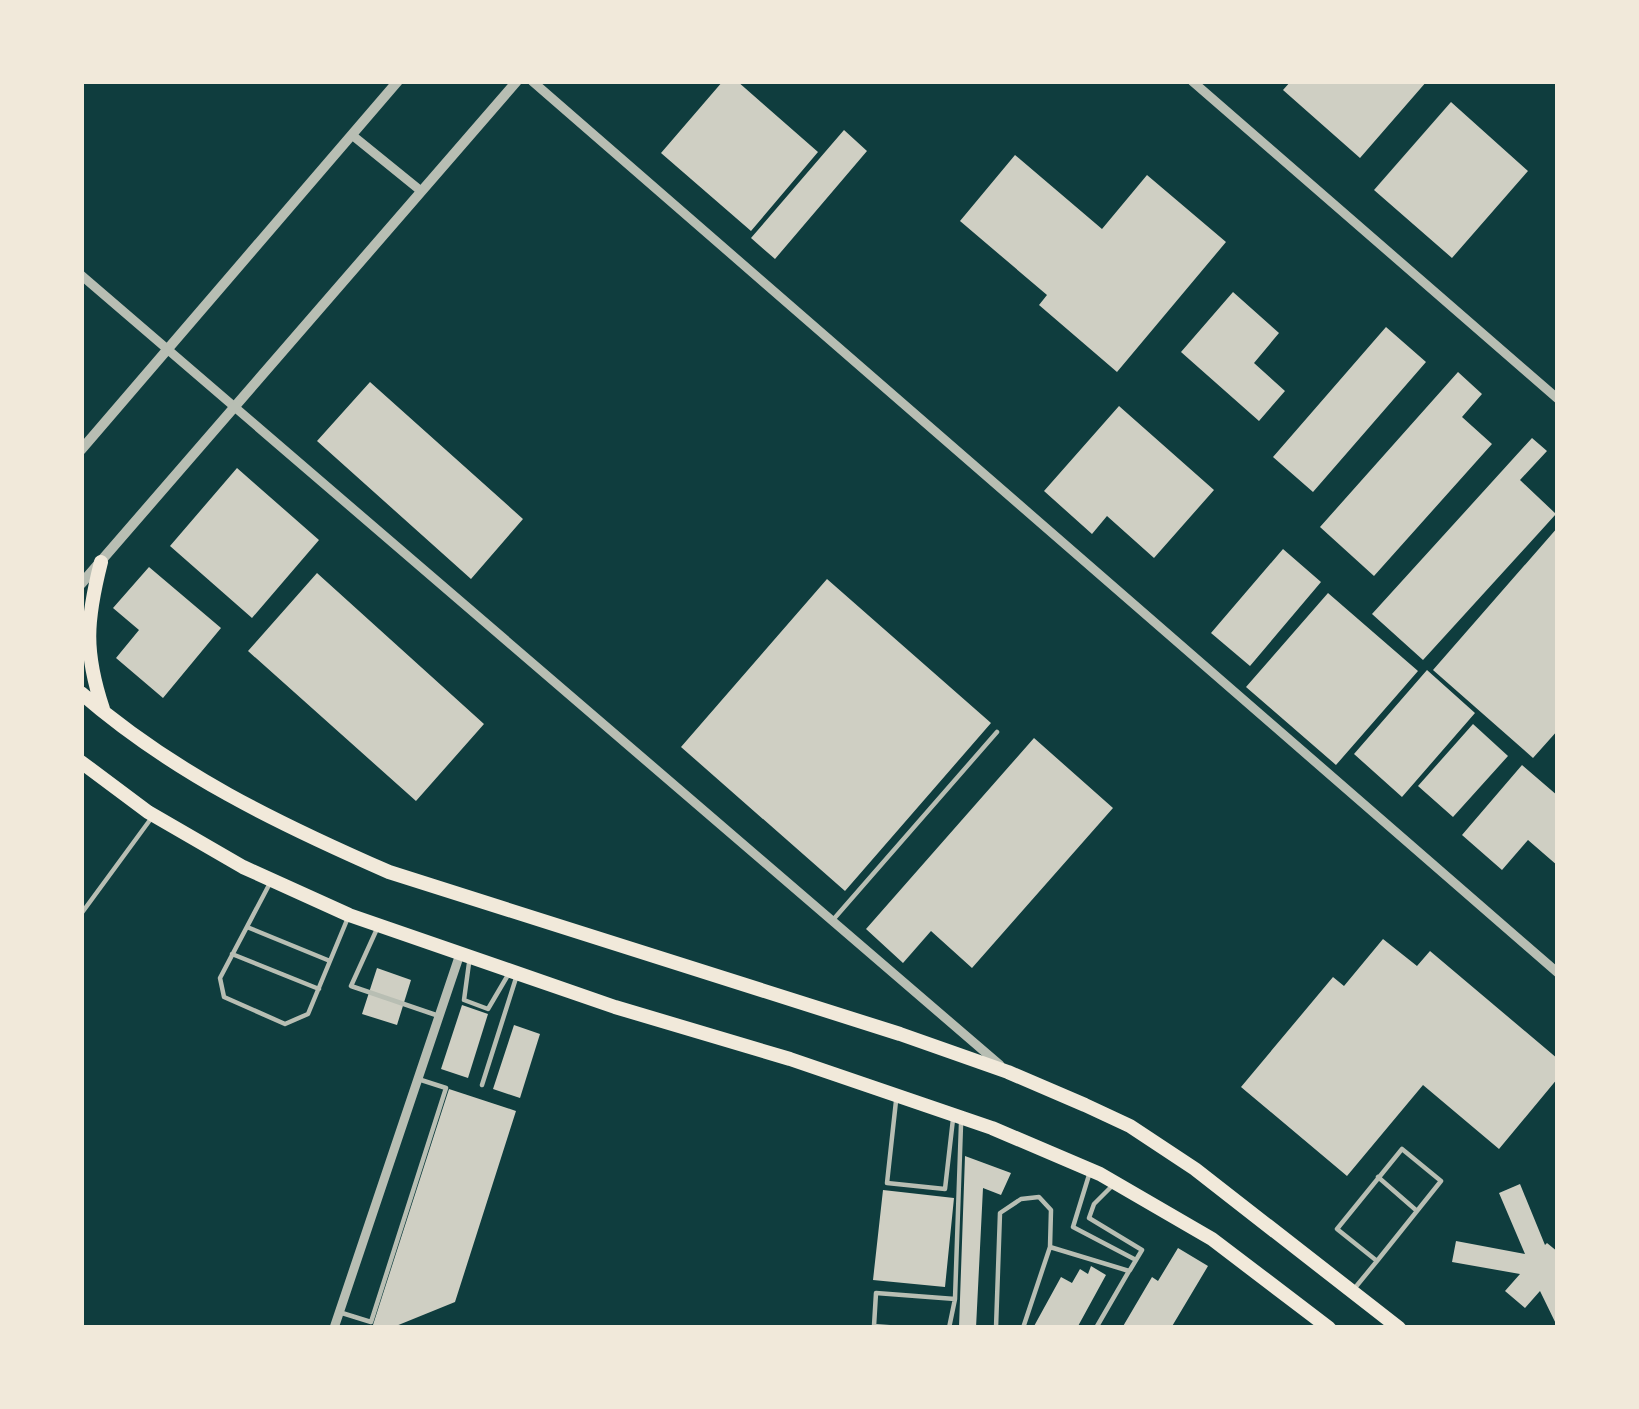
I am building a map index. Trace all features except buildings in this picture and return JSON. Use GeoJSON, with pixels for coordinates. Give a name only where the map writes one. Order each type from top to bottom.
{"type":"FeatureCollection","features":[{"type":"Feature","properties":{"kind":"main road"},"geometry":{"type":"LineString","coordinates":[[101,562],[86,641],[105,714]]}},
{"type":"Feature","properties":{"kind":"main road"},"geometry":{"type":"LineString","coordinates":[[81,693],[173,763],[237,801],[389,872],[1008,1072],[1130,1126],[1196,1169],[1399,1328]]}},
{"type":"Feature","properties":{"kind":"main road"},"geometry":{"type":"LineString","coordinates":[[81,762],[153,815],[272,880],[350,915],[957,1116],[1090,1170],[1211,1239],[1329,1328]]}},
{"type":"Feature","properties":{"kind":"street"},"geometry":{"type":"LineString","coordinates":[[81,450],[398,81]]}},
{"type":"Feature","properties":{"kind":"street"},"geometry":{"type":"LineString","coordinates":[[81,584],[517,81]]}},
{"type":"Feature","properties":{"kind":"street"},"geometry":{"type":"LineString","coordinates":[[532,81],[1558,973]]}},
{"type":"Feature","properties":{"kind":"street"},"geometry":{"type":"LineString","coordinates":[[1192,81],[1558,399]]}},
{"type":"Feature","properties":{"kind":"street"},"geometry":{"type":"LineString","coordinates":[[352,135],[421,191]]}},
{"type":"Feature","properties":{"kind":"street"},"geometry":{"type":"LineString","coordinates":[[81,274],[1008,1072]]}},
{"type":"Feature","properties":{"kind":"street"},"geometry":{"type":"LineString","coordinates":[[334,1328],[439,1016],[465,955]]}},
{"type":"Feature","properties":{"kind":"lane"},"geometry":{"type":"LineString","coordinates":[[832,921],[998,732]]}},
{"type":"Feature","properties":{"kind":"lane"},"geometry":{"type":"LineString","coordinates":[[81,914],[153,815]]}},
{"type":"Feature","properties":{"kind":"lane"},"geometry":{"type":"LineString","coordinates":[[272,880],[220,978],[224,998],[285,1024],[308,1015],[350,915]]}},
{"type":"Feature","properties":{"kind":"lane"},"geometry":{"type":"LineString","coordinates":[[379,926],[351,986],[439,1016]]}},
{"type":"Feature","properties":{"kind":"lane"},"geometry":{"type":"LineString","coordinates":[[247,927],[330,962]]}},
{"type":"Feature","properties":{"kind":"lane"},"geometry":{"type":"LineString","coordinates":[[232,954],[319,989]]}},
{"type":"Feature","properties":{"kind":"lane"},"geometry":{"type":"LineString","coordinates":[[465,955],[464,1000],[488,1009],[514,972]]}},
{"type":"Feature","properties":{"kind":"lane"},"geometry":{"type":"LineString","coordinates":[[482,1084],[514,972]]}},
{"type":"Feature","properties":{"kind":"lane"},"geometry":{"type":"LineString","coordinates":[[340,1312],[371,1322],[446,1088],[418,1079]]}},
{"type":"Feature","properties":{"kind":"lane"},"geometry":{"type":"LineString","coordinates":[[897,1096],[887,1183],[945,1189],[957,1116]]}},
{"type":"Feature","properties":{"kind":"lane"},"geometry":{"type":"LineString","coordinates":[[949,1328],[955,1299],[957,1116]]}},
{"type":"Feature","properties":{"kind":"lane"},"geometry":{"type":"LineString","coordinates":[[1352,1291],[1441,1181],[1402,1149],[1337,1229],[1376,1261]]}},
{"type":"Feature","properties":{"kind":"lane"},"geometry":{"type":"LineString","coordinates":[[1090,1170],[1073,1227],[1136,1260]]}},
{"type":"Feature","properties":{"kind":"lane"},"geometry":{"type":"LineString","coordinates":[[1378,1178],[1417,1211]]}},
{"type":"Feature","properties":{"kind":"lane"},"geometry":{"type":"LineString","coordinates":[[1096,1328],[1142,1250],[1089,1220],[1094,1204],[1116,1182]]}},
{"type":"Feature","properties":{"kind":"lane"},"geometry":{"type":"LineString","coordinates":[[996,1328],[1002,1210],[1027,1197],[1045,1200],[1052,1215],[1050,1247],[1023,1328]]}},
{"type":"Feature","properties":{"kind":"lane"},"geometry":{"type":"LineString","coordinates":[[1050,1247],[1129,1271]]}},
{"type":"Feature","properties":{"kind":"lane"},"geometry":{"type":"LineString","coordinates":[[899,1328],[874,1326],[876,1294],[955,1299]]}}]}
